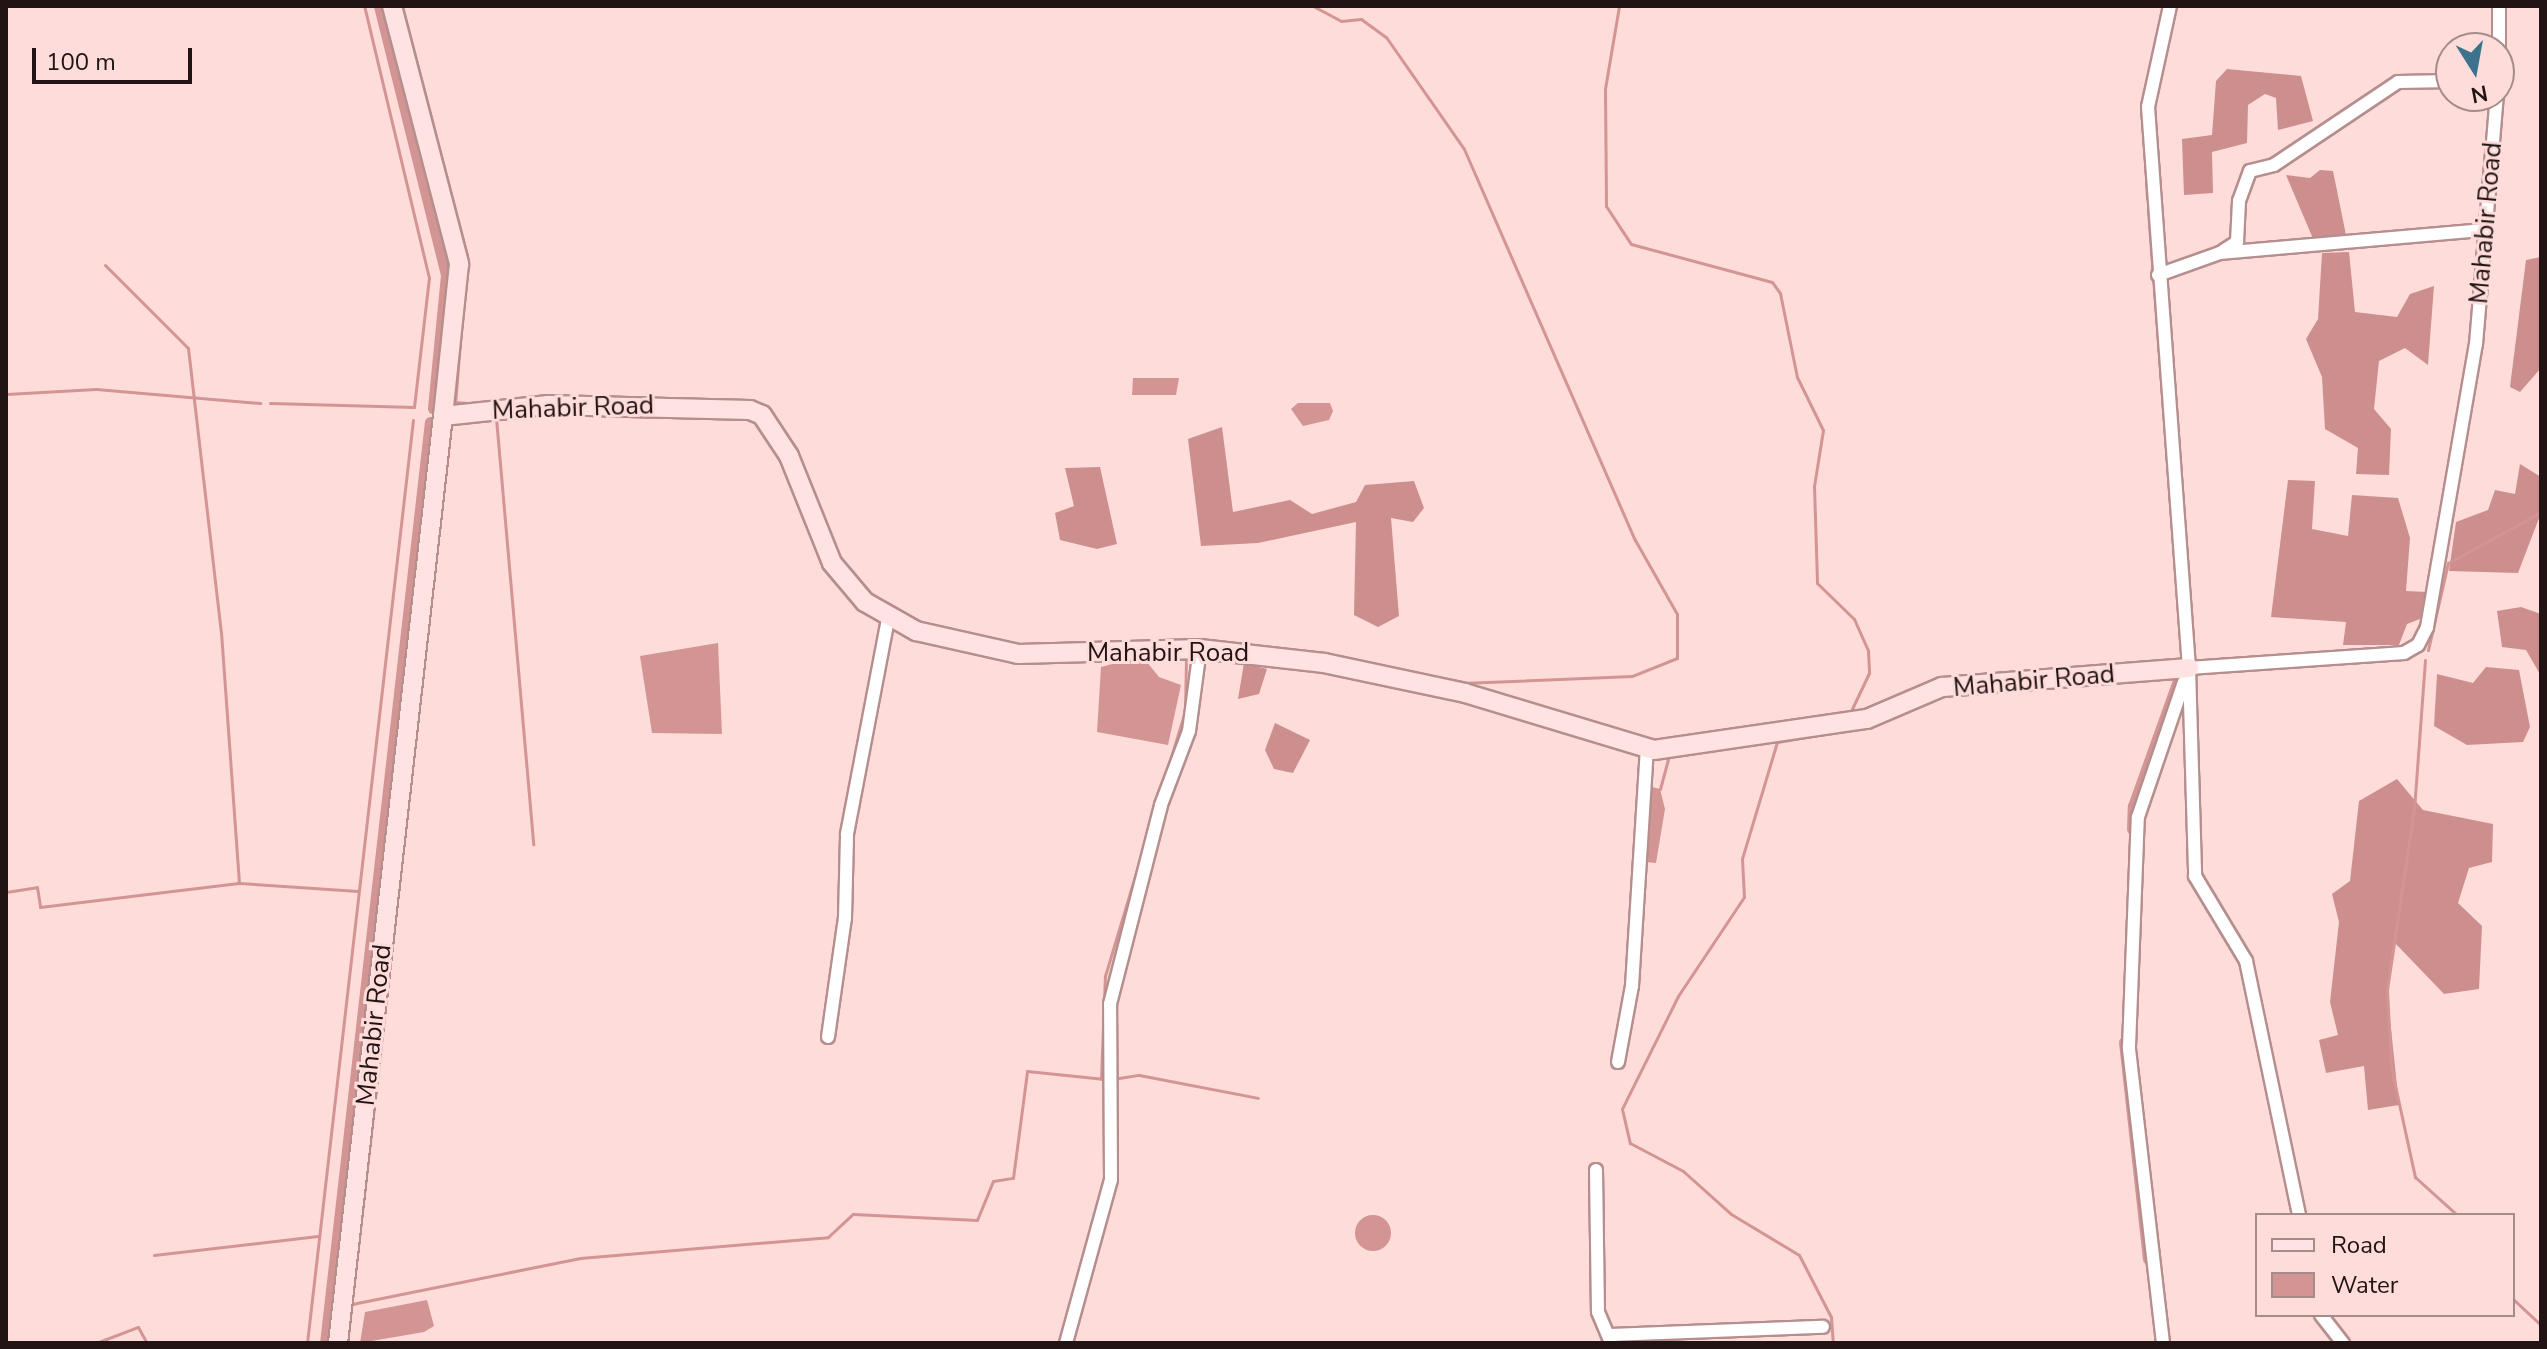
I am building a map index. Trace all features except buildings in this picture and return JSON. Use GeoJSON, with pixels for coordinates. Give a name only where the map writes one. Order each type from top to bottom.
{"type":"FeatureCollection","features":[{"type":"Feature","properties":{"kind":"street"},"geometry":{"type":"LineString","coordinates":[[392,6],[459,264],[443,416]]}},
{"type":"Feature","properties":{"kind":"street"},"geometry":{"type":"LineString","coordinates":[[2170,6],[2148,107],[2189,668],[2195,876],[2246,961],[2299,1213]]}},
{"type":"Feature","properties":{"kind":"street"},"geometry":{"type":"LineString","coordinates":[[2499,6],[2499,32]]}},
{"type":"Feature","properties":{"kind":"street"},"geometry":{"type":"LineString","coordinates":[[2158,275],[2220,253],[2237,242],[2239,201],[2250,171],[2274,165],[2398,82],[2435,81]]}},
{"type":"Feature","properties":{"kind":"street","name":"Mahabir Road"},"geometry":{"type":"LineString","coordinates":[[338,1343],[443,416],[651,404],[733,406],[762,415],[789,456],[832,563],[888,619],[966,648],[1018,654],[1200,649],[1324,663],[1465,693],[1647,747],[1675,749],[1848,720],[1942,687],[2404,653],[2418,645],[2469,393],[2495,112]]}},
{"type":"Feature","properties":{"kind":"street"},"geometry":{"type":"LineString","coordinates":[[2220,253],[2484,230]]}},
{"type":"Feature","properties":{"kind":"street"},"geometry":{"type":"LineString","coordinates":[[828,1037],[845,918],[847,834],[888,619]]}},
{"type":"Feature","properties":{"kind":"street"},"geometry":{"type":"LineString","coordinates":[[1066,1343],[1111,1180],[1110,1004],[1161,805],[1189,731],[1200,649]]}},
{"type":"Feature","properties":{"kind":"street"},"geometry":{"type":"LineString","coordinates":[[2163,1343],[2129,1047],[2138,817],[2189,668]]}},
{"type":"Feature","properties":{"kind":"street"},"geometry":{"type":"LineString","coordinates":[[1618,1062],[1632,986],[1647,747]]}},
{"type":"Feature","properties":{"kind":"street"},"geometry":{"type":"LineString","coordinates":[[1596,1170],[1598,1312],[1610,1339],[1823,1327]]}},
{"type":"Feature","properties":{"kind":"street"},"geometry":{"type":"LineString","coordinates":[[2323,1317],[2343,1343]]}},
{"type":"Feature","properties":{"kind":"shaded area"},"geometry":{"type":"Polygon","coordinates":[[[2227,69],[2301,76],[2313,121],[2278,130],[2276,98],[2265,94],[2248,105],[2247,143],[2212,152],[2213,193],[2184,195],[2182,139],[2212,135],[2216,81],[2227,69]]]}},
{"type":"Feature","properties":{"kind":"shaded area"},"geometry":{"type":"Polygon","coordinates":[[[2320,170],[2333,171],[2347,240],[2314,241],[2286,175],[2310,178],[2320,170]]]}},
{"type":"Feature","properties":{"kind":"shaded area"},"geometry":{"type":"Polygon","coordinates":[[[2349,252],[2355,312],[2397,317],[2410,294],[2434,286],[2428,365],[2405,348],[2379,361],[2374,409],[2391,429],[2389,475],[2356,474],[2358,448],[2325,429],[2322,377],[2306,339],[2318,319],[2322,253],[2349,252]]]}},
{"type":"Feature","properties":{"kind":"shaded area"},"geometry":{"type":"Polygon","coordinates":[[[2541,257],[2541,368],[2520,392],[2510,387],[2526,260],[2541,257]]]}},
{"type":"Feature","properties":{"kind":"shaded area"},"geometry":{"type":"Polygon","coordinates":[[[1222,427],[1233,512],[1290,500],[1312,514],[1356,502],[1365,485],[1414,481],[1424,508],[1413,522],[1391,518],[1399,616],[1378,627],[1354,615],[1356,522],[1258,543],[1201,546],[1188,439],[1222,427]]]}},
{"type":"Feature","properties":{"kind":"shaded area"},"geometry":{"type":"Polygon","coordinates":[[[2520,464],[2541,477],[2541,513],[2518,573],[2449,571],[2456,522],[2488,510],[2495,490],[2515,494],[2520,464]]]}},
{"type":"Feature","properties":{"kind":"shaded area"},"geometry":{"type":"Polygon","coordinates":[[[1100,467],[1117,544],[1097,549],[1060,540],[1055,513],[1074,506],[1065,468],[1100,467]]]}},
{"type":"Feature","properties":{"kind":"shaded area"},"geometry":{"type":"Polygon","coordinates":[[[2288,480],[2315,481],[2312,529],[2348,536],[2352,495],[2398,498],[2410,538],[2406,591],[2427,592],[2420,619],[2407,624],[2399,645],[2343,645],[2346,622],[2271,617],[2288,480]]]}},
{"type":"Feature","properties":{"kind":"shaded area"},"geometry":{"type":"Polygon","coordinates":[[[2521,607],[2541,614],[2541,676],[2526,650],[2502,647],[2497,611],[2521,607]]]}},
{"type":"Feature","properties":{"kind":"shaded area"},"geometry":{"type":"Polygon","coordinates":[[[1244,663],[1267,669],[1259,694],[1238,699],[1244,663]]]}},
{"type":"Feature","properties":{"kind":"shaded area"},"geometry":{"type":"Polygon","coordinates":[[[2486,667],[2519,670],[2530,727],[2523,742],[2467,745],[2434,726],[2437,674],[2473,683],[2486,667]]]}},
{"type":"Feature","properties":{"kind":"shaded area"},"geometry":{"type":"Polygon","coordinates":[[[1275,723],[1310,740],[1293,773],[1274,769],[1265,750],[1275,723]]]}},
{"type":"Feature","properties":{"kind":"shaded area"},"geometry":{"type":"Polygon","coordinates":[[[2397,779],[2423,810],[2493,824],[2492,862],[2469,868],[2458,903],[2482,926],[2479,989],[2444,994],[2394,942],[2387,990],[2399,1105],[2368,1110],[2364,1066],[2326,1073],[2319,1040],[2338,1035],[2330,1002],[2339,922],[2332,894],[2350,881],[2359,801],[2397,779]]]}},
{"type":"Feature","properties":{"kind":"water"},"geometry":{"type":"Polygon","coordinates":[[[1133,378],[1179,378],[1176,395],[1132,395],[1133,378]]]}},
{"type":"Feature","properties":{"kind":"water"},"geometry":{"type":"Polygon","coordinates":[[[1298,403],[1330,403],[1333,411],[1329,420],[1303,426],[1291,409],[1298,403]]]}},
{"type":"Feature","properties":{"kind":"water"},"geometry":{"type":"Polygon","coordinates":[[[718,643],[722,734],[652,733],[640,656],[718,643]]]}},
{"type":"Feature","properties":{"kind":"water"},"geometry":{"type":"Polygon","coordinates":[[[1142,656],[1159,677],[1181,685],[1168,745],[1097,732],[1101,667],[1142,656]]]}},
{"type":"Feature","properties":{"kind":"water"},"geometry":{"type":"Polygon","coordinates":[[[1648,786],[1660,789],[1665,809],[1656,863],[1645,862],[1648,786]]]}},
{"type":"Feature","properties":{"kind":"water"},"geometry":{"type":"Polygon","coordinates":[[[1373,1215],[1385,1221],[1391,1233],[1385,1245],[1373,1251],[1361,1245],[1355,1233],[1361,1221],[1373,1215]]]}},
{"type":"Feature","properties":{"kind":"water"},"geometry":{"type":"Polygon","coordinates":[[[427,1300],[434,1326],[424,1332],[360,1343],[365,1312],[427,1300]]]}},
{"type":"Feature","properties":{"kind":"waterway"},"geometry":{"type":"LineString","coordinates":[[270,403],[414,407],[429,278],[364,6]]}},
{"type":"Feature","properties":{"kind":"waterway"},"geometry":{"type":"LineString","coordinates":[[379,6],[446,275],[433,408]]}},
{"type":"Feature","properties":{"kind":"waterway"},"geometry":{"type":"LineString","coordinates":[[402,6],[467,255],[455,405]]}},
{"type":"Feature","properties":{"kind":"waterway"},"geometry":{"type":"LineString","coordinates":[[1313,6],[1341,21],[1361,19],[1386,37],[1464,149],[1635,540],[1677,614],[1677,658],[1632,676],[1468,683],[1410,672]]}},
{"type":"Feature","properties":{"kind":"waterway"},"geometry":{"type":"LineString","coordinates":[[1619,6],[1605,89],[1606,206],[1631,244],[1772,282],[1780,293],[1797,377],[1823,430],[1814,486],[1817,583],[1854,619],[1868,651],[1869,673],[1850,713]]}},
{"type":"Feature","properties":{"kind":"waterway"},"geometry":{"type":"LineString","coordinates":[[2147,198],[2142,102],[2152,59]]}},
{"type":"Feature","properties":{"kind":"waterway"},"geometry":{"type":"LineString","coordinates":[[2148,210],[2182,660]]}},
{"type":"Feature","properties":{"kind":"waterway"},"geometry":{"type":"LineString","coordinates":[[105,265],[188,348],[221,632],[239,883]]}},
{"type":"Feature","properties":{"kind":"waterway"},"geometry":{"type":"LineString","coordinates":[[6,394],[96,389],[260,403]]}},
{"type":"Feature","properties":{"kind":"waterway"},"geometry":{"type":"LineString","coordinates":[[528,398],[544,397]]}},
{"type":"Feature","properties":{"kind":"waterway"},"geometry":{"type":"LineString","coordinates":[[588,397],[752,402]]}},
{"type":"Feature","properties":{"kind":"waterway"},"geometry":{"type":"LineString","coordinates":[[455,402],[476,404]]}},
{"type":"Feature","properties":{"kind":"waterway"},"geometry":{"type":"LineString","coordinates":[[496,418],[533,844]]}},
{"type":"Feature","properties":{"kind":"waterway"},"geometry":{"type":"LineString","coordinates":[[307,1343],[413,420]]}},
{"type":"Feature","properties":{"kind":"waterway"},"geometry":{"type":"LineString","coordinates":[[325,1343],[430,422]]}},
{"type":"Feature","properties":{"kind":"waterway"},"geometry":{"type":"LineString","coordinates":[[2428,650],[2448,563],[2541,512]]}},
{"type":"Feature","properties":{"kind":"waterway"},"geometry":{"type":"LineString","coordinates":[[1165,777],[1185,711],[1186,657]]}},
{"type":"Feature","properties":{"kind":"waterway"},"geometry":{"type":"LineString","coordinates":[[2425,660],[2414,809],[2387,990],[2391,1067],[2415,1177],[2455,1213]]}},
{"type":"Feature","properties":{"kind":"waterway"},"geometry":{"type":"LineString","coordinates":[[2132,829],[2133,806],[2180,675]]}},
{"type":"Feature","properties":{"kind":"waterway"},"geometry":{"type":"LineString","coordinates":[[1357,679],[1416,692]]}},
{"type":"Feature","properties":{"kind":"waterway"},"geometry":{"type":"LineString","coordinates":[[1823,734],[1777,742],[1742,859],[1744,897],[1678,996],[1622,1109],[1630,1143],[1683,1171],[1731,1214],[1799,1255],[1831,1317],[1833,1343]]}},
{"type":"Feature","properties":{"kind":"waterway"},"geometry":{"type":"LineString","coordinates":[[1660,789],[1669,756]]}},
{"type":"Feature","properties":{"kind":"waterway"},"geometry":{"type":"LineString","coordinates":[[1101,1079],[1105,976],[1150,826]]}},
{"type":"Feature","properties":{"kind":"waterway"},"geometry":{"type":"LineString","coordinates":[[6,892],[37,887],[40,907],[239,883],[358,891]]}},
{"type":"Feature","properties":{"kind":"waterway"},"geometry":{"type":"LineString","coordinates":[[347,1343],[384,1017]]}},
{"type":"Feature","properties":{"kind":"waterway"},"geometry":{"type":"LineString","coordinates":[[2124,1042],[2148,1259]]}},
{"type":"Feature","properties":{"kind":"waterway"},"geometry":{"type":"LineString","coordinates":[[352,1304],[580,1258],[828,1237],[853,1214],[977,1220],[993,1181],[1013,1178],[1027,1071],[1105,1079]]}},
{"type":"Feature","properties":{"kind":"waterway"},"geometry":{"type":"LineString","coordinates":[[1119,1078],[1139,1075],[1258,1098]]}},
{"type":"Feature","properties":{"kind":"waterway"},"geometry":{"type":"LineString","coordinates":[[154,1255],[318,1236]]}},
{"type":"Feature","properties":{"kind":"waterway"},"geometry":{"type":"LineString","coordinates":[[2515,1301],[2541,1325]]}},
{"type":"Feature","properties":{"kind":"waterway"},"geometry":{"type":"LineString","coordinates":[[96,1343],[138,1327],[147,1343]]}}]}
